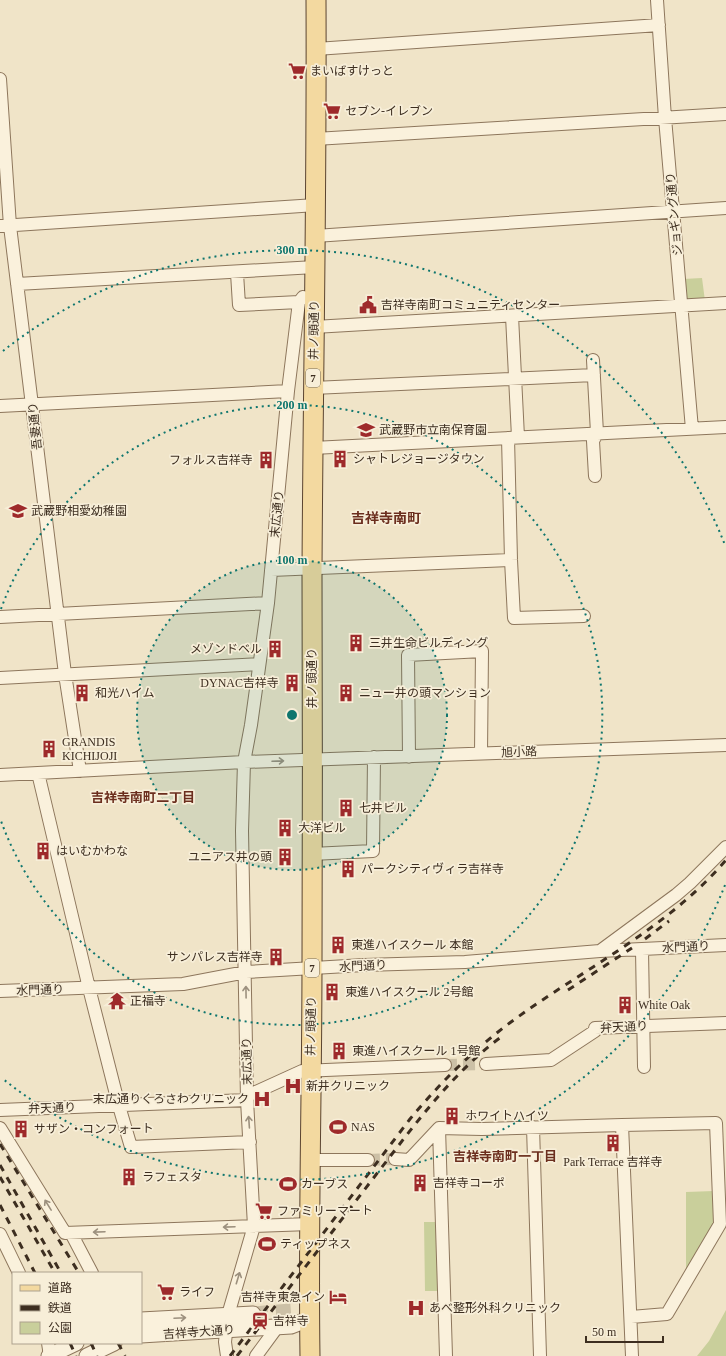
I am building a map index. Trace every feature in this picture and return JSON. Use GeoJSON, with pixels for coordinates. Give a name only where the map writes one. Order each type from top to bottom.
{"type":"FeatureCollection","features":[{"type":"Feature","properties":{"kind":"main road","name":"井ノ頭通り"},"geometry":{"type":"LineString","coordinates":[[310,1356],[312,568],[316,205],[316,0]]}},
{"type":"Feature","properties":{"kind":"street","name":"ジョギング通り"},"geometry":{"type":"LineString","coordinates":[[657,0],[673,212],[692,429]]}},
{"type":"Feature","properties":{"kind":"street"},"geometry":{"type":"LineString","coordinates":[[316,49],[659,25]]}},
{"type":"Feature","properties":{"kind":"street","name":"吾妻通り"},"geometry":{"type":"LineString","coordinates":[[0,79],[5,226],[17,284],[65,674],[80,771]]}},
{"type":"Feature","properties":{"kind":"street"},"geometry":{"type":"LineString","coordinates":[[315,139],[726,114]]}},
{"type":"Feature","properties":{"kind":"street"},"geometry":{"type":"LineString","coordinates":[[5,226],[316,205]]}},
{"type":"Feature","properties":{"kind":"street"},"geometry":{"type":"LineString","coordinates":[[315,236],[726,208]]}},
{"type":"Feature","properties":{"kind":"street"},"geometry":{"type":"LineString","coordinates":[[17,284],[237,273],[315,267]]}},
{"type":"Feature","properties":{"kind":"street"},"geometry":{"type":"LineString","coordinates":[[237,273],[239,305],[299,302],[304,296],[315,291]]}},
{"type":"Feature","properties":{"kind":"street","name":"末広通り"},"geometry":{"type":"LineString","coordinates":[[227,1356],[226,1330],[228,1315],[254,1226],[247,1098],[246,972],[242,831],[244,762],[251,725],[268,603],[288,391],[299,302]]}},
{"type":"Feature","properties":{"kind":"street"},"geometry":{"type":"LineString","coordinates":[[314,327],[726,303]]}},
{"type":"Feature","properties":{"kind":"street"},"geometry":{"type":"LineString","coordinates":[[512,316],[515,379],[511,560],[514,618],[584,616]]}},
{"type":"Feature","properties":{"kind":"street"},"geometry":{"type":"LineString","coordinates":[[593,360],[597,433],[593,440],[595,476]]}},
{"type":"Feature","properties":{"kind":"street"},"geometry":{"type":"LineString","coordinates":[[313,388],[594,375]]}},
{"type":"Feature","properties":{"kind":"street"},"geometry":{"type":"LineString","coordinates":[[0,406],[288,391]]}},
{"type":"Feature","properties":{"kind":"street"},"geometry":{"type":"LineString","coordinates":[[313,448],[726,427]]}},
{"type":"Feature","properties":{"kind":"street"},"geometry":{"type":"LineString","coordinates":[[271,570],[511,560]]}},
{"type":"Feature","properties":{"kind":"street"},"geometry":{"type":"LineString","coordinates":[[0,617],[268,603]]}},
{"type":"Feature","properties":{"kind":"street"},"geometry":{"type":"LineString","coordinates":[[409,757],[408,655],[482,651],[481,753]]}},
{"type":"Feature","properties":{"kind":"street"},"geometry":{"type":"LineString","coordinates":[[0,678],[259,664]]}},
{"type":"Feature","properties":{"kind":"street","name":"旭小路"},"geometry":{"type":"LineString","coordinates":[[0,775],[312,759],[409,757],[481,753],[726,745]]}},
{"type":"Feature","properties":{"kind":"street"},"geometry":{"type":"LineString","coordinates":[[312,854],[373,851],[374,757]]}},
{"type":"Feature","properties":{"kind":"street"},"geometry":{"type":"LineString","coordinates":[[38,773],[119,1106],[131,1147],[250,1142]]}},
{"type":"Feature","properties":{"kind":"street"},"geometry":{"type":"LineString","coordinates":[[600,951],[676,895],[690,883],[726,846]]}},
{"type":"Feature","properties":{"kind":"street","name":"水門通り"},"geometry":{"type":"LineString","coordinates":[[0,991],[183,984],[246,972],[364,965],[465,962],[600,951],[726,945]]}},
{"type":"Feature","properties":{"kind":"street"},"geometry":{"type":"LineString","coordinates":[[642,950],[644,1067]]}},
{"type":"Feature","properties":{"kind":"street","name":"弁天通り"},"geometry":{"type":"LineString","coordinates":[[486,1064],[551,1060],[595,1031],[594,1028],[726,1023]]}},
{"type":"Feature","properties":{"kind":"street","name":"弁天通り"},"geometry":{"type":"LineString","coordinates":[[0,1110],[119,1106],[247,1098],[302,1071],[445,1065]]}},
{"type":"Feature","properties":{"kind":"street"},"geometry":{"type":"LineString","coordinates":[[395,1159],[409,1160],[439,1128],[716,1123],[720,1224],[667,1314],[631,1317]]}},
{"type":"Feature","properties":{"kind":"street"},"geometry":{"type":"LineString","coordinates":[[622,1125],[632,1356]]}},
{"type":"Feature","properties":{"kind":"street"},"geometry":{"type":"LineString","coordinates":[[534,1127],[540,1356]]}},
{"type":"Feature","properties":{"kind":"street"},"geometry":{"type":"LineString","coordinates":[[0,1128],[66,1233],[310,1224]]}},
{"type":"Feature","properties":{"kind":"street"},"geometry":{"type":"LineString","coordinates":[[439,1128],[446,1356]]}},
{"type":"Feature","properties":{"kind":"street"},"geometry":{"type":"LineString","coordinates":[[310,1160],[368,1160]]}},
{"type":"Feature","properties":{"kind":"street"},"geometry":{"type":"LineString","coordinates":[[71,1233],[91,1272]]}},
{"type":"Feature","properties":{"kind":"street"},"geometry":{"type":"LineString","coordinates":[[0,1234],[19,1272]]}},
{"type":"Feature","properties":{"kind":"street"},"geometry":{"type":"LineString","coordinates":[[292,1311],[309,1319]]}},
{"type":"Feature","properties":{"kind":"street","name":"吉祥寺大通り"},"geometry":{"type":"LineString","coordinates":[[142,1320],[253,1314]]}},
{"type":"Feature","properties":{"kind":"street","name":"吉祥寺大通り"},"geometry":{"type":"LineString","coordinates":[[142,1336],[291,1326],[309,1319]]}},
{"type":"Feature","properties":{"kind":"street"},"geometry":{"type":"LineString","coordinates":[[256,1356],[278,1326]]}},
{"type":"Feature","properties":{"kind":"street"},"geometry":{"type":"LineString","coordinates":[[48,1344],[50,1356],[74,1344]]}},
{"type":"Feature","properties":{"kind":"street"},"geometry":{"type":"LineString","coordinates":[[86,1356],[112,1344]]}},
{"type":"Feature","properties":{"kind":"green space"},"geometry":{"type":"Polygon","coordinates":[[[702,278],[705,301],[685,300],[683,279],[702,278]]]}},
{"type":"Feature","properties":{"kind":"green space"},"geometry":{"type":"Polygon","coordinates":[[[714,1191],[714,1225],[686,1275],[686,1192],[714,1191]]]}},
{"type":"Feature","properties":{"kind":"green space"},"geometry":{"type":"Polygon","coordinates":[[[424,1222],[437,1222],[438,1291],[425,1291],[424,1222]]]}},
{"type":"Feature","properties":{"kind":"green space"},"geometry":{"type":"Polygon","coordinates":[[[726,1310],[726,1356],[697,1356],[709,1341],[726,1310]]]}},
{"type":"Feature","properties":{"kind":"tunnel"},"geometry":{"type":"LineString","coordinates":[[445,1065],[486,1064]]}},
{"type":"Feature","properties":{"kind":"tunnel"},"geometry":{"type":"LineString","coordinates":[[368,1160],[395,1159]]}},
{"type":"Feature","properties":{"kind":"tunnel"},"geometry":{"type":"LineString","coordinates":[[253,1314],[291,1311]]}},
{"type":"Feature","properties":{"kind":"railway"},"geometry":{"type":"LineString","coordinates":[[230,1356],[410,1119],[445,1080],[483,1044],[511,1022],[651,928],[678,907],[703,885],[726,860]]}},
{"type":"Feature","properties":{"kind":"railway"},"geometry":{"type":"LineString","coordinates":[[645,939],[669,921]]}},
{"type":"Feature","properties":{"kind":"railway"},"geometry":{"type":"LineString","coordinates":[[568,990],[632,948]]}},
{"type":"Feature","properties":{"kind":"railway"},"geometry":{"type":"LineString","coordinates":[[237,1356],[434,1102],[465,1068],[501,1037]]}},
{"type":"Feature","properties":{"kind":"railway"},"geometry":{"type":"LineString","coordinates":[[0,1144],[78,1272]]}},
{"type":"Feature","properties":{"kind":"railway"},"geometry":{"type":"LineString","coordinates":[[0,1165],[60,1272]]}},
{"type":"Feature","properties":{"kind":"railway"},"geometry":{"type":"LineString","coordinates":[[0,1177],[54,1272]]}},
{"type":"Feature","properties":{"kind":"railway"},"geometry":{"type":"LineString","coordinates":[[0,1205],[34,1272]]}},
{"type":"Feature","properties":{"kind":"railway"},"geometry":{"type":"LineString","coordinates":[[70,1344],[76,1356]]}},
{"type":"Feature","properties":{"kind":"railway"},"geometry":{"type":"LineString","coordinates":[[91,1344],[97,1356]]}},
{"type":"Feature","properties":{"kind":"railway"},"geometry":{"type":"LineString","coordinates":[[119,1344],[125,1356]]}},
{"type":"Feature","properties":{"kind":"place","name":"まいばすけっと"},"geometry":{"type":"Point","coordinates":[297,71]}},
{"type":"Feature","properties":{"kind":"place","name":"セブン-イレブン"},"geometry":{"type":"Point","coordinates":[332,111]}},
{"type":"Feature","properties":{"kind":"place","name":"吉祥寺南町コミュニティセンター"},"geometry":{"type":"Point","coordinates":[368,305]}},
{"type":"Feature","properties":{"kind":"place","name":"武蔵野市立南保育園"},"geometry":{"type":"Point","coordinates":[366,430]}},
{"type":"Feature","properties":{"kind":"place","name":"シャトレジョージタウン"},"geometry":{"type":"Point","coordinates":[340,459]}},
{"type":"Feature","properties":{"kind":"place","name":"フォルス吉祥寺"},"geometry":{"type":"Point","coordinates":[266,460]}},
{"type":"Feature","properties":{"kind":"place","name":"武蔵野相愛幼稚園"},"geometry":{"type":"Point","coordinates":[18,511]}},
{"type":"Feature","properties":{"kind":"place","name":"三井生命ビルディング"},"geometry":{"type":"Point","coordinates":[356,643]}},
{"type":"Feature","properties":{"kind":"place","name":"メゾンドベル"},"geometry":{"type":"Point","coordinates":[275,649]}},
{"type":"Feature","properties":{"kind":"place","name":"DYNAC吉祥寺"},"geometry":{"type":"Point","coordinates":[292,683]}},
{"type":"Feature","properties":{"kind":"place","name":"和光ハイム"},"geometry":{"type":"Point","coordinates":[82,693]}},
{"type":"Feature","properties":{"kind":"place","name":"ニュー井の頭マンション"},"geometry":{"type":"Point","coordinates":[346,693]}},
{"type":"Feature","properties":{"kind":"place","name":"GRANDIS KICHIJOJI"},"geometry":{"type":"Point","coordinates":[49,749]}},
{"type":"Feature","properties":{"kind":"place","name":"七井ビル"},"geometry":{"type":"Point","coordinates":[346,808]}},
{"type":"Feature","properties":{"kind":"place","name":"大洋ビル"},"geometry":{"type":"Point","coordinates":[285,828]}},
{"type":"Feature","properties":{"kind":"place","name":"はいむかわな"},"geometry":{"type":"Point","coordinates":[43,851]}},
{"type":"Feature","properties":{"kind":"place","name":"ユニアス井の頭"},"geometry":{"type":"Point","coordinates":[285,857]}},
{"type":"Feature","properties":{"kind":"place","name":"パークシティヴィラ吉祥寺"},"geometry":{"type":"Point","coordinates":[348,869]}},
{"type":"Feature","properties":{"kind":"place","name":"東進ハイスクール 本館"},"geometry":{"type":"Point","coordinates":[338,945]}},
{"type":"Feature","properties":{"kind":"place","name":"サンパレス吉祥寺"},"geometry":{"type":"Point","coordinates":[276,957]}},
{"type":"Feature","properties":{"kind":"place","name":"東進ハイスクール 2号館"},"geometry":{"type":"Point","coordinates":[332,992]}},
{"type":"Feature","properties":{"kind":"place","name":"正福寺"},"geometry":{"type":"Point","coordinates":[117,1001]}},
{"type":"Feature","properties":{"kind":"place","name":"White Oak"},"geometry":{"type":"Point","coordinates":[625,1005]}},
{"type":"Feature","properties":{"kind":"place","name":"東進ハイスクール 1号館"},"geometry":{"type":"Point","coordinates":[339,1051]}},
{"type":"Feature","properties":{"kind":"place","name":"新井クリニック"},"geometry":{"type":"Point","coordinates":[293,1086]}},
{"type":"Feature","properties":{"kind":"place","name":"末広通りくろさわクリニック"},"geometry":{"type":"Point","coordinates":[262,1099]}},
{"type":"Feature","properties":{"kind":"place","name":"ホワイトハイツ"},"geometry":{"type":"Point","coordinates":[452,1116]}},
{"type":"Feature","properties":{"kind":"place","name":"NAS"},"geometry":{"type":"Point","coordinates":[338,1127]}},
{"type":"Feature","properties":{"kind":"place","name":"サザン・コンフォート"},"geometry":{"type":"Point","coordinates":[21,1129]}},
{"type":"Feature","properties":{"kind":"place","name":"Park Terrace 吉祥寺"},"geometry":{"type":"Point","coordinates":[613,1143]}},
{"type":"Feature","properties":{"kind":"place","name":"ラフェスタ"},"geometry":{"type":"Point","coordinates":[129,1177]}},
{"type":"Feature","properties":{"kind":"place","name":"吉祥寺コーポ"},"geometry":{"type":"Point","coordinates":[420,1183]}},
{"type":"Feature","properties":{"kind":"place","name":"カーブス"},"geometry":{"type":"Point","coordinates":[288,1184]}},
{"type":"Feature","properties":{"kind":"place","name":"ファミリーマート"},"geometry":{"type":"Point","coordinates":[264,1211]}},
{"type":"Feature","properties":{"kind":"place","name":"ティップネス"},"geometry":{"type":"Point","coordinates":[267,1244]}},
{"type":"Feature","properties":{"kind":"place","name":"ライフ"},"geometry":{"type":"Point","coordinates":[166,1292]}},
{"type":"Feature","properties":{"kind":"place","name":"吉祥寺東急イン"},"geometry":{"type":"Point","coordinates":[338,1297]}},
{"type":"Feature","properties":{"kind":"place","name":"あべ整形外科クリニック"},"geometry":{"type":"Point","coordinates":[416,1308]}},
{"type":"Feature","properties":{"kind":"place","name":"吉祥寺"},"geometry":{"type":"Point","coordinates":[260,1321]}},
{"type":"Feature","properties":{"kind":"district","name":"吉祥寺南町"},"geometry":{"type":"Point","coordinates":[386,518]}},
{"type":"Feature","properties":{"kind":"district","name":"吉祥寺南町二丁目"},"geometry":{"type":"Point","coordinates":[143,797]}},
{"type":"Feature","properties":{"kind":"district","name":"吉祥寺南町一丁目"},"geometry":{"type":"Point","coordinates":[505,1156]}}]}
